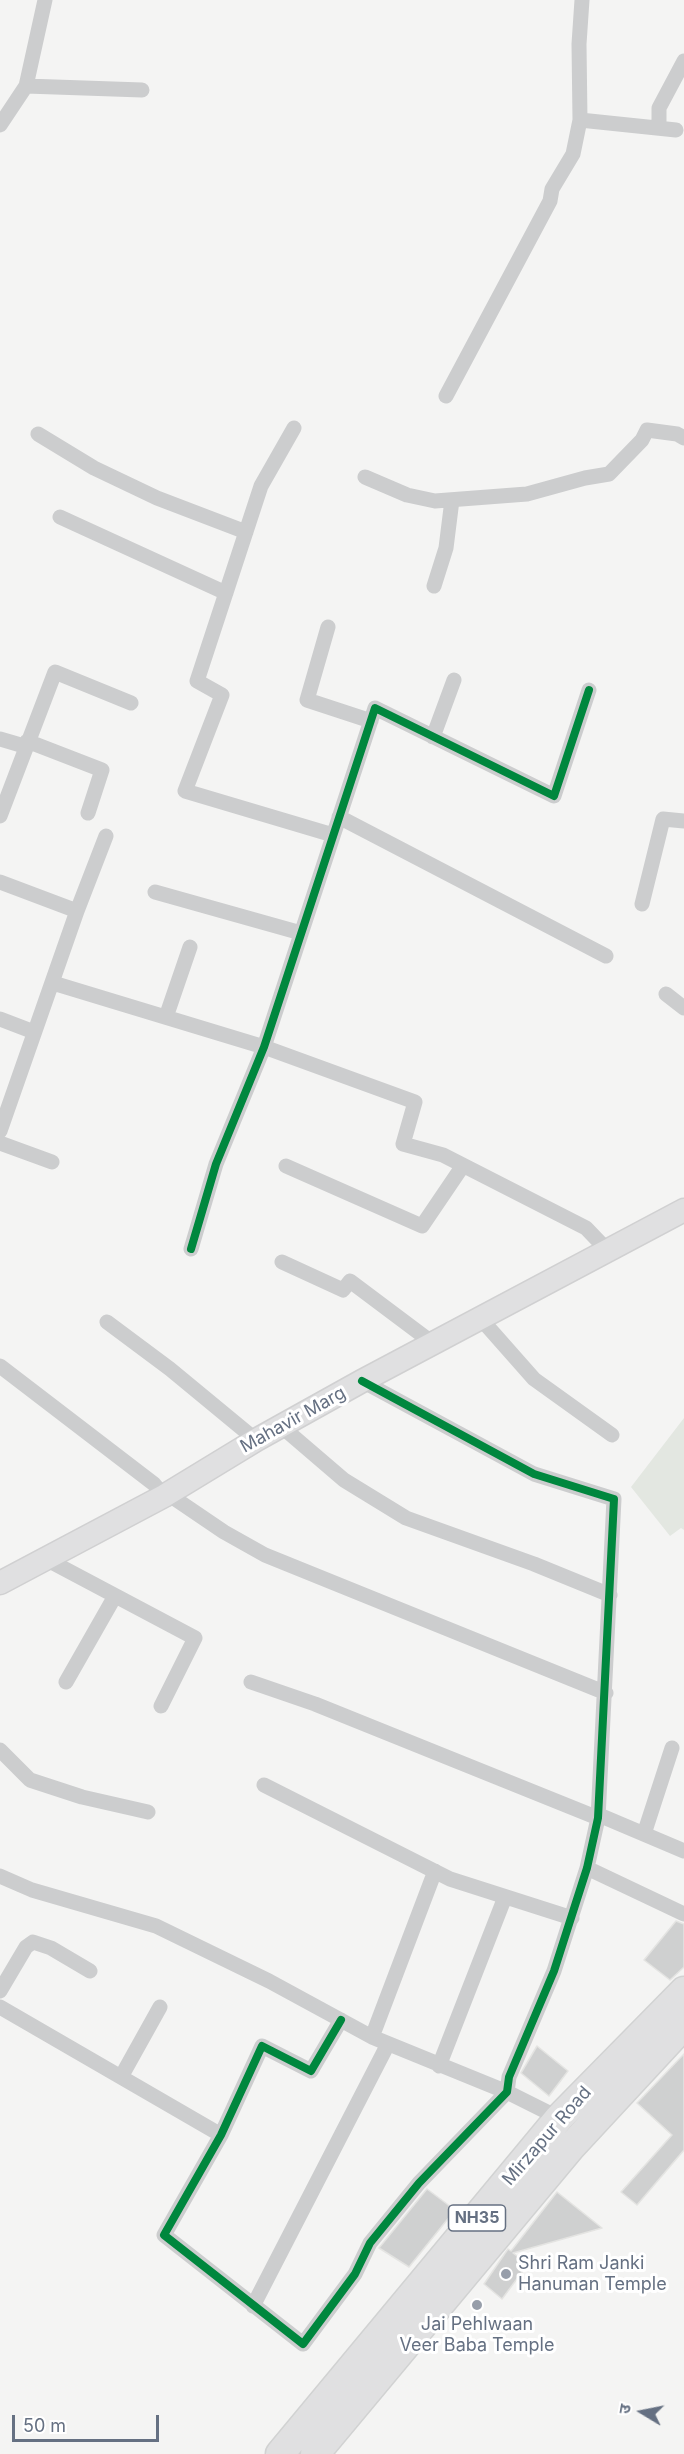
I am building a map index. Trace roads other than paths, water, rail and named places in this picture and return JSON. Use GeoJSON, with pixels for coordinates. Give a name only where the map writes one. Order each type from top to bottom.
{"type":"FeatureCollection","features":[{"type":"Feature","properties":{"kind":"highway","name":"Mirzapur Road"},"geometry":{"type":"LineString","coordinates":[[280,2454],[559,2118],[684,1991]]}},
{"type":"Feature","properties":{"kind":"highway","name":"Mirzapur Road"},"geometry":{"type":"LineString","coordinates":[[315,2454],[570,2148],[684,2025]]}},
{"type":"Feature","properties":{"kind":"street"},"geometry":{"type":"LineString","coordinates":[[0,125],[26,86],[45,0]]}},
{"type":"Feature","properties":{"kind":"street"},"geometry":{"type":"LineString","coordinates":[[446,396],[550,201],[552,189],[573,154],[580,120],[579,44],[582,0]]}},
{"type":"Feature","properties":{"kind":"street"},"geometry":{"type":"LineString","coordinates":[[659,126],[659,108],[684,61]]}},
{"type":"Feature","properties":{"kind":"street"},"geometry":{"type":"LineString","coordinates":[[26,86],[142,90]]}},
{"type":"Feature","properties":{"kind":"street"},"geometry":{"type":"LineString","coordinates":[[580,120],[659,126],[676,130]]}},
{"type":"Feature","properties":{"kind":"street"},"geometry":{"type":"LineString","coordinates":[[294,428],[261,486],[197,681],[222,695],[185,791],[333,835]]}},
{"type":"Feature","properties":{"kind":"street"},"geometry":{"type":"LineString","coordinates":[[365,477],[407,495],[435,501],[527,494],[585,478],[609,474],[642,440],[647,430],[677,434],[684,438]]}},
{"type":"Feature","properties":{"kind":"street"},"geometry":{"type":"LineString","coordinates":[[38,434],[94,468],[157,498],[246,532]]}},
{"type":"Feature","properties":{"kind":"street"},"geometry":{"type":"LineString","coordinates":[[434,586],[446,548],[452,500]]}},
{"type":"Feature","properties":{"kind":"street"},"geometry":{"type":"LineString","coordinates":[[60,518],[226,593]]}},
{"type":"Feature","properties":{"kind":"street"},"geometry":{"type":"LineString","coordinates":[[328,627],[307,700],[371,721]]}},
{"type":"Feature","properties":{"kind":"street"},"geometry":{"type":"LineString","coordinates":[[0,816],[25,744],[55,672],[131,703]]}},
{"type":"Feature","properties":{"kind":"street"},"geometry":{"type":"LineString","coordinates":[[433,736],[454,680]]}},
{"type":"Feature","properties":{"kind":"street"},"geometry":{"type":"LineString","coordinates":[[191,1249],[216,1164],[264,1047],[375,708],[554,796],[589,690]]}},
{"type":"Feature","properties":{"kind":"street"},"geometry":{"type":"LineString","coordinates":[[0,739],[25,744],[102,770],[88,813]]}},
{"type":"Feature","properties":{"kind":"street"},"geometry":{"type":"LineString","coordinates":[[339,817],[606,956]]}},
{"type":"Feature","properties":{"kind":"street"},"geometry":{"type":"LineString","coordinates":[[642,903],[663,819],[684,821]]}},
{"type":"Feature","properties":{"kind":"street"},"geometry":{"type":"LineString","coordinates":[[0,1131],[77,911],[106,836]]}},
{"type":"Feature","properties":{"kind":"street"},"geometry":{"type":"LineString","coordinates":[[0,882],[77,911]]}},
{"type":"Feature","properties":{"kind":"street"},"geometry":{"type":"LineString","coordinates":[[155,892],[301,933]]}},
{"type":"Feature","properties":{"kind":"street"},"geometry":{"type":"LineString","coordinates":[[166,1017],[190,947]]}},
{"type":"Feature","properties":{"kind":"street"},"geometry":{"type":"LineString","coordinates":[[53,982],[264,1047],[415,1102],[403,1144],[443,1155],[462,1167],[586,1228],[608,1251]]}},
{"type":"Feature","properties":{"kind":"street"},"geometry":{"type":"LineString","coordinates":[[666,994],[684,1008]]}},
{"type":"Feature","properties":{"kind":"street"},"geometry":{"type":"LineString","coordinates":[[0,1019],[34,1032]]}},
{"type":"Feature","properties":{"kind":"street"},"geometry":{"type":"LineString","coordinates":[[0,1143],[52,1162]]}},
{"type":"Feature","properties":{"kind":"street"},"geometry":{"type":"LineString","coordinates":[[286,1166],[422,1226],[462,1167]]}},
{"type":"Feature","properties":{"kind":"street","name":"Mahavir Marg"},"geometry":{"type":"LineString","coordinates":[[1,1582],[166,1495],[256,1440],[362,1381],[481,1320],[684,1210]]}},
{"type":"Feature","properties":{"kind":"street"},"geometry":{"type":"LineString","coordinates":[[282,1262],[343,1290],[350,1281],[434,1344]]}},
{"type":"Feature","properties":{"kind":"street"},"geometry":{"type":"LineString","coordinates":[[481,1320],[534,1379],[612,1435]]}},
{"type":"Feature","properties":{"kind":"street"},"geometry":{"type":"LineString","coordinates":[[107,1322],[170,1369],[256,1440]]}},
{"type":"Feature","properties":{"kind":"street"},"geometry":{"type":"LineString","coordinates":[[0,1366],[166,1495],[265,1555],[606,1693]]}},
{"type":"Feature","properties":{"kind":"street"},"geometry":{"type":"LineString","coordinates":[[341,2020],[311,2071],[262,2046],[220,2135],[164,2235],[303,2344],[355,2274],[370,2243],[419,2183],[507,2092],[509,2077],[554,1971],[587,1868],[598,1816],[606,1693],[614,1499],[534,1474],[362,1381]]}},
{"type":"Feature","properties":{"kind":"street"},"geometry":{"type":"LineString","coordinates":[[281,1426],[344,1480],[406,1518],[534,1564],[610,1595]]}},
{"type":"Feature","properties":{"kind":"street"},"geometry":{"type":"LineString","coordinates":[[46,1559],[195,1638],[161,1706]]}},
{"type":"Feature","properties":{"kind":"street"},"geometry":{"type":"LineString","coordinates":[[66,1682],[115,1596]]}},
{"type":"Feature","properties":{"kind":"street"},"geometry":{"type":"LineString","coordinates":[[251,1682],[315,1704],[684,1851]]}},
{"type":"Feature","properties":{"kind":"street"},"geometry":{"type":"LineString","coordinates":[[644,1834],[672,1748]]}},
{"type":"Feature","properties":{"kind":"street"},"geometry":{"type":"LineString","coordinates":[[0,1750],[30,1780],[82,1797],[148,1812]]}},
{"type":"Feature","properties":{"kind":"street"},"geometry":{"type":"LineString","coordinates":[[264,1785],[435,1871],[505,1897],[572,1918]]}},
{"type":"Feature","properties":{"kind":"street"},"geometry":{"type":"LineString","coordinates":[[587,1868],[684,1914]]}},
{"type":"Feature","properties":{"kind":"street"},"geometry":{"type":"LineString","coordinates":[[372,2037],[435,1871]]}},
{"type":"Feature","properties":{"kind":"street"},"geometry":{"type":"LineString","coordinates":[[0,1876],[32,1890],[156,1926],[268,1981],[372,2037],[507,2092],[559,2118]]}},
{"type":"Feature","properties":{"kind":"street"},"geometry":{"type":"LineString","coordinates":[[439,2066],[505,1897]]}},
{"type":"Feature","properties":{"kind":"street"},"geometry":{"type":"LineString","coordinates":[[0,1991],[26,1947],[33,1942],[51,1948],[90,1971]]}},
{"type":"Feature","properties":{"kind":"street"},"geometry":{"type":"LineString","coordinates":[[0,2007],[220,2135]]}},
{"type":"Feature","properties":{"kind":"street"},"geometry":{"type":"LineString","coordinates":[[121,2077],[160,2007]]}},
{"type":"Feature","properties":{"kind":"street"},"geometry":{"type":"LineString","coordinates":[[254,2306],[388,2044]]}},
{"type":"Feature","properties":{"kind":"place","name":"Shri Ram Janki Hanuman Temple"},"geometry":{"type":"Point","coordinates":[506,2274]}},
{"type":"Feature","properties":{"kind":"place","name":"Jai Pehlwaan Veer Baba Temple"},"geometry":{"type":"Point","coordinates":[477,2305]}}]}
